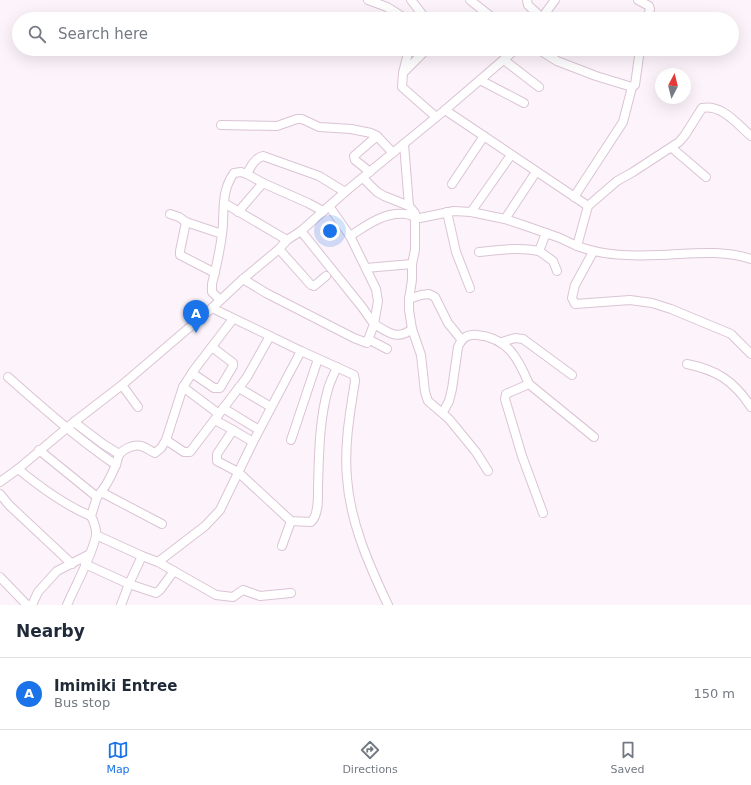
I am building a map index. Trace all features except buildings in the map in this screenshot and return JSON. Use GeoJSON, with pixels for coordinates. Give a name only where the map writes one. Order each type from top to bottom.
{"type":"FeatureCollection","features":[{"type":"Feature","properties":{"kind":"street"},"geometry":{"type":"LineString","coordinates":[[368,0],[387,7],[395,12]]}},
{"type":"Feature","properties":{"kind":"street"},"geometry":{"type":"LineString","coordinates":[[411,0],[420,12]]}},
{"type":"Feature","properties":{"kind":"street"},"geometry":{"type":"LineString","coordinates":[[470,0],[485,12]]}},
{"type":"Feature","properties":{"kind":"street"},"geometry":{"type":"LineString","coordinates":[[527,0],[528,5],[534,12]]}},
{"type":"Feature","properties":{"kind":"street"},"geometry":{"type":"LineString","coordinates":[[546,12],[555,0]]}},
{"type":"Feature","properties":{"kind":"street"},"geometry":{"type":"LineString","coordinates":[[638,0],[649,6],[649,12]]}},
{"type":"Feature","properties":{"kind":"street"},"geometry":{"type":"LineString","coordinates":[[408,56],[403,73],[402,87],[436,117]]}},
{"type":"Feature","properties":{"kind":"street"},"geometry":{"type":"LineString","coordinates":[[403,73],[420,56]]}},
{"type":"Feature","properties":{"kind":"street"},"geometry":{"type":"LineString","coordinates":[[0,482],[122,385],[212,308],[242,279],[279,249],[287,240],[300,231],[344,192],[445,110],[508,56]]}},
{"type":"Feature","properties":{"kind":"street"},"geometry":{"type":"LineString","coordinates":[[549,56],[557,61],[632,88]]}},
{"type":"Feature","properties":{"kind":"street"},"geometry":{"type":"LineString","coordinates":[[574,197],[623,122],[632,88],[635,85],[639,56]]}},
{"type":"Feature","properties":{"kind":"street"},"geometry":{"type":"LineString","coordinates":[[504,60],[539,87]]}},
{"type":"Feature","properties":{"kind":"street"},"geometry":{"type":"LineString","coordinates":[[480,80],[524,103]]}},
{"type":"Feature","properties":{"kind":"street"},"geometry":{"type":"LineString","coordinates":[[577,246],[588,206],[617,181],[672,148],[685,135],[703,108],[718,109],[728,115],[751,136]]}},
{"type":"Feature","properties":{"kind":"street"},"geometry":{"type":"LineString","coordinates":[[445,110],[588,206]]}},
{"type":"Feature","properties":{"kind":"street"},"geometry":{"type":"LineString","coordinates":[[221,125],[277,126],[297,119],[302,119],[319,127],[351,129],[371,133],[377,136],[393,153]]}},
{"type":"Feature","properties":{"kind":"street"},"geometry":{"type":"LineString","coordinates":[[377,136],[354,156],[355,160],[377,192],[409,206],[415,213],[415,250],[412,264],[412,280],[409,299],[412,329],[421,355],[425,392],[428,401],[443,412],[476,452],[488,471]]}},
{"type":"Feature","properties":{"kind":"street"},"geometry":{"type":"LineString","coordinates":[[452,184],[484,136]]}},
{"type":"Feature","properties":{"kind":"street"},"geometry":{"type":"LineString","coordinates":[[404,144],[409,206]]}},
{"type":"Feature","properties":{"kind":"street"},"geometry":{"type":"LineString","coordinates":[[672,148],[706,177]]}},
{"type":"Feature","properties":{"kind":"street"},"geometry":{"type":"LineString","coordinates":[[471,212],[511,155]]}},
{"type":"Feature","properties":{"kind":"street"},"geometry":{"type":"LineString","coordinates":[[247,174],[253,163],[259,157],[263,156],[319,176],[344,192]]}},
{"type":"Feature","properties":{"kind":"street"},"geometry":{"type":"LineString","coordinates":[[220,300],[212,292],[222,234],[224,203],[228,182],[234,174],[241,172],[308,203],[326,209],[350,236],[376,289],[378,301],[374,324],[367,343],[354,338],[266,293],[242,279]]}},
{"type":"Feature","properties":{"kind":"street"},"geometry":{"type":"LineString","coordinates":[[505,219],[536,172]]}},
{"type":"Feature","properties":{"kind":"street"},"geometry":{"type":"LineString","coordinates":[[238,212],[263,183]]}},
{"type":"Feature","properties":{"kind":"street"},"geometry":{"type":"LineString","coordinates":[[224,203],[287,240]]}},
{"type":"Feature","properties":{"kind":"street"},"geometry":{"type":"LineString","coordinates":[[350,236],[383,216],[407,214],[415,218],[420,218],[454,211],[471,212],[505,219],[546,233],[593,252],[613,255],[660,255],[711,252],[734,255],[751,260]]}},
{"type":"Feature","properties":{"kind":"street"},"geometry":{"type":"LineString","coordinates":[[447,212],[456,252],[470,288]]}},
{"type":"Feature","properties":{"kind":"street"},"geometry":{"type":"LineString","coordinates":[[170,214],[179,217],[186,222],[222,234]]}},
{"type":"Feature","properties":{"kind":"street"},"geometry":{"type":"LineString","coordinates":[[186,222],[180,255],[215,273]]}},
{"type":"Feature","properties":{"kind":"street"},"geometry":{"type":"LineString","coordinates":[[300,231],[374,324],[400,336],[406,334],[412,329]]}},
{"type":"Feature","properties":{"kind":"street"},"geometry":{"type":"LineString","coordinates":[[539,251],[546,233]]}},
{"type":"Feature","properties":{"kind":"street"},"geometry":{"type":"LineString","coordinates":[[279,249],[311,285],[314,286],[326,276]]}},
{"type":"Feature","properties":{"kind":"street"},"geometry":{"type":"LineString","coordinates":[[479,252],[516,249],[539,251],[553,261],[557,271]]}},
{"type":"Feature","properties":{"kind":"street"},"geometry":{"type":"LineString","coordinates":[[593,252],[575,285],[572,298],[575,304],[630,300],[652,303],[671,309],[731,334],[751,354]]}},
{"type":"Feature","properties":{"kind":"street"},"geometry":{"type":"LineString","coordinates":[[366,268],[412,264]]}},
{"type":"Feature","properties":{"kind":"street"},"geometry":{"type":"LineString","coordinates":[[409,299],[420,295],[429,294],[435,297],[448,323],[461,339]]}},
{"type":"Feature","properties":{"kind":"street"},"geometry":{"type":"LineString","coordinates":[[212,308],[318,359],[354,374],[355,381],[346,449],[347,478],[350,500],[357,528],[373,574],[388,605]]}},
{"type":"Feature","properties":{"kind":"street"},"geometry":{"type":"LineString","coordinates":[[91,516],[99,495],[107,485],[119,454],[134,445],[143,446],[150,452],[155,453],[161,448],[166,440],[183,387],[233,319]]}},
{"type":"Feature","properties":{"kind":"street"},"geometry":{"type":"LineString","coordinates":[[443,412],[449,401],[458,347],[461,339],[471,335],[485,336],[502,342],[516,356],[529,384],[594,436]]}},
{"type":"Feature","properties":{"kind":"street"},"geometry":{"type":"LineString","coordinates":[[166,440],[184,452],[190,452],[239,388],[270,336]]}},
{"type":"Feature","properties":{"kind":"street"},"geometry":{"type":"LineString","coordinates":[[502,342],[515,338],[523,339],[572,375]]}},
{"type":"Feature","properties":{"kind":"street"},"geometry":{"type":"LineString","coordinates":[[368,339],[387,349]]}},
{"type":"Feature","properties":{"kind":"street"},"geometry":{"type":"LineString","coordinates":[[192,373],[214,388],[220,388],[233,366],[233,363],[212,348]]}},
{"type":"Feature","properties":{"kind":"street"},"geometry":{"type":"LineString","coordinates":[[158,562],[205,526],[220,510],[259,430],[301,351]]}},
{"type":"Feature","properties":{"kind":"street"},"geometry":{"type":"LineString","coordinates":[[291,440],[318,359]]}},
{"type":"Feature","properties":{"kind":"street"},"geometry":{"type":"LineString","coordinates":[[687,364],[704,367],[734,384],[751,407]]}},
{"type":"Feature","properties":{"kind":"street"},"geometry":{"type":"LineString","coordinates":[[233,430],[217,454],[216,459],[218,462],[238,472],[291,521],[311,522],[316,512],[323,409],[328,388],[337,366]]}},
{"type":"Feature","properties":{"kind":"street"},"geometry":{"type":"LineString","coordinates":[[8,377],[67,428],[116,465]]}},
{"type":"Feature","properties":{"kind":"street"},"geometry":{"type":"LineString","coordinates":[[529,384],[506,394],[505,399],[522,456],[543,513]]}},
{"type":"Feature","properties":{"kind":"street"},"geometry":{"type":"LineString","coordinates":[[122,385],[138,407]]}},
{"type":"Feature","properties":{"kind":"street"},"geometry":{"type":"LineString","coordinates":[[183,387],[219,414],[233,430],[253,442]]}},
{"type":"Feature","properties":{"kind":"street"},"geometry":{"type":"LineString","coordinates":[[239,388],[272,408]]}},
{"type":"Feature","properties":{"kind":"street"},"geometry":{"type":"LineString","coordinates":[[219,414],[259,430]]}},
{"type":"Feature","properties":{"kind":"street"},"geometry":{"type":"LineString","coordinates":[[74,422],[119,454]]}},
{"type":"Feature","properties":{"kind":"street"},"geometry":{"type":"LineString","coordinates":[[39,450],[99,495],[162,524]]}},
{"type":"Feature","properties":{"kind":"street"},"geometry":{"type":"LineString","coordinates":[[18,469],[51,494],[79,511],[91,516],[96,526],[96,535],[90,554],[68,605]]}},
{"type":"Feature","properties":{"kind":"street"},"geometry":{"type":"LineString","coordinates":[[0,494],[9,505],[72,564]]}},
{"type":"Feature","properties":{"kind":"street"},"geometry":{"type":"LineString","coordinates":[[282,546],[291,521]]}},
{"type":"Feature","properties":{"kind":"street"},"geometry":{"type":"LineString","coordinates":[[96,535],[158,562],[216,595],[233,597],[243,590],[260,596],[291,593]]}},
{"type":"Feature","properties":{"kind":"street"},"geometry":{"type":"LineString","coordinates":[[32,605],[38,592],[57,570],[90,554]]}},
{"type":"Feature","properties":{"kind":"street"},"geometry":{"type":"LineString","coordinates":[[121,605],[142,556]]}},
{"type":"Feature","properties":{"kind":"street"},"geometry":{"type":"LineString","coordinates":[[85,564],[129,584],[156,592],[160,590],[174,571]]}},
{"type":"Feature","properties":{"kind":"street"},"geometry":{"type":"LineString","coordinates":[[0,577],[27,605]]}},
{"type":"Feature","properties":{"kind":"place","name":"Imimiki Entree"},"geometry":{"type":"Point","coordinates":[196,333]}}]}
